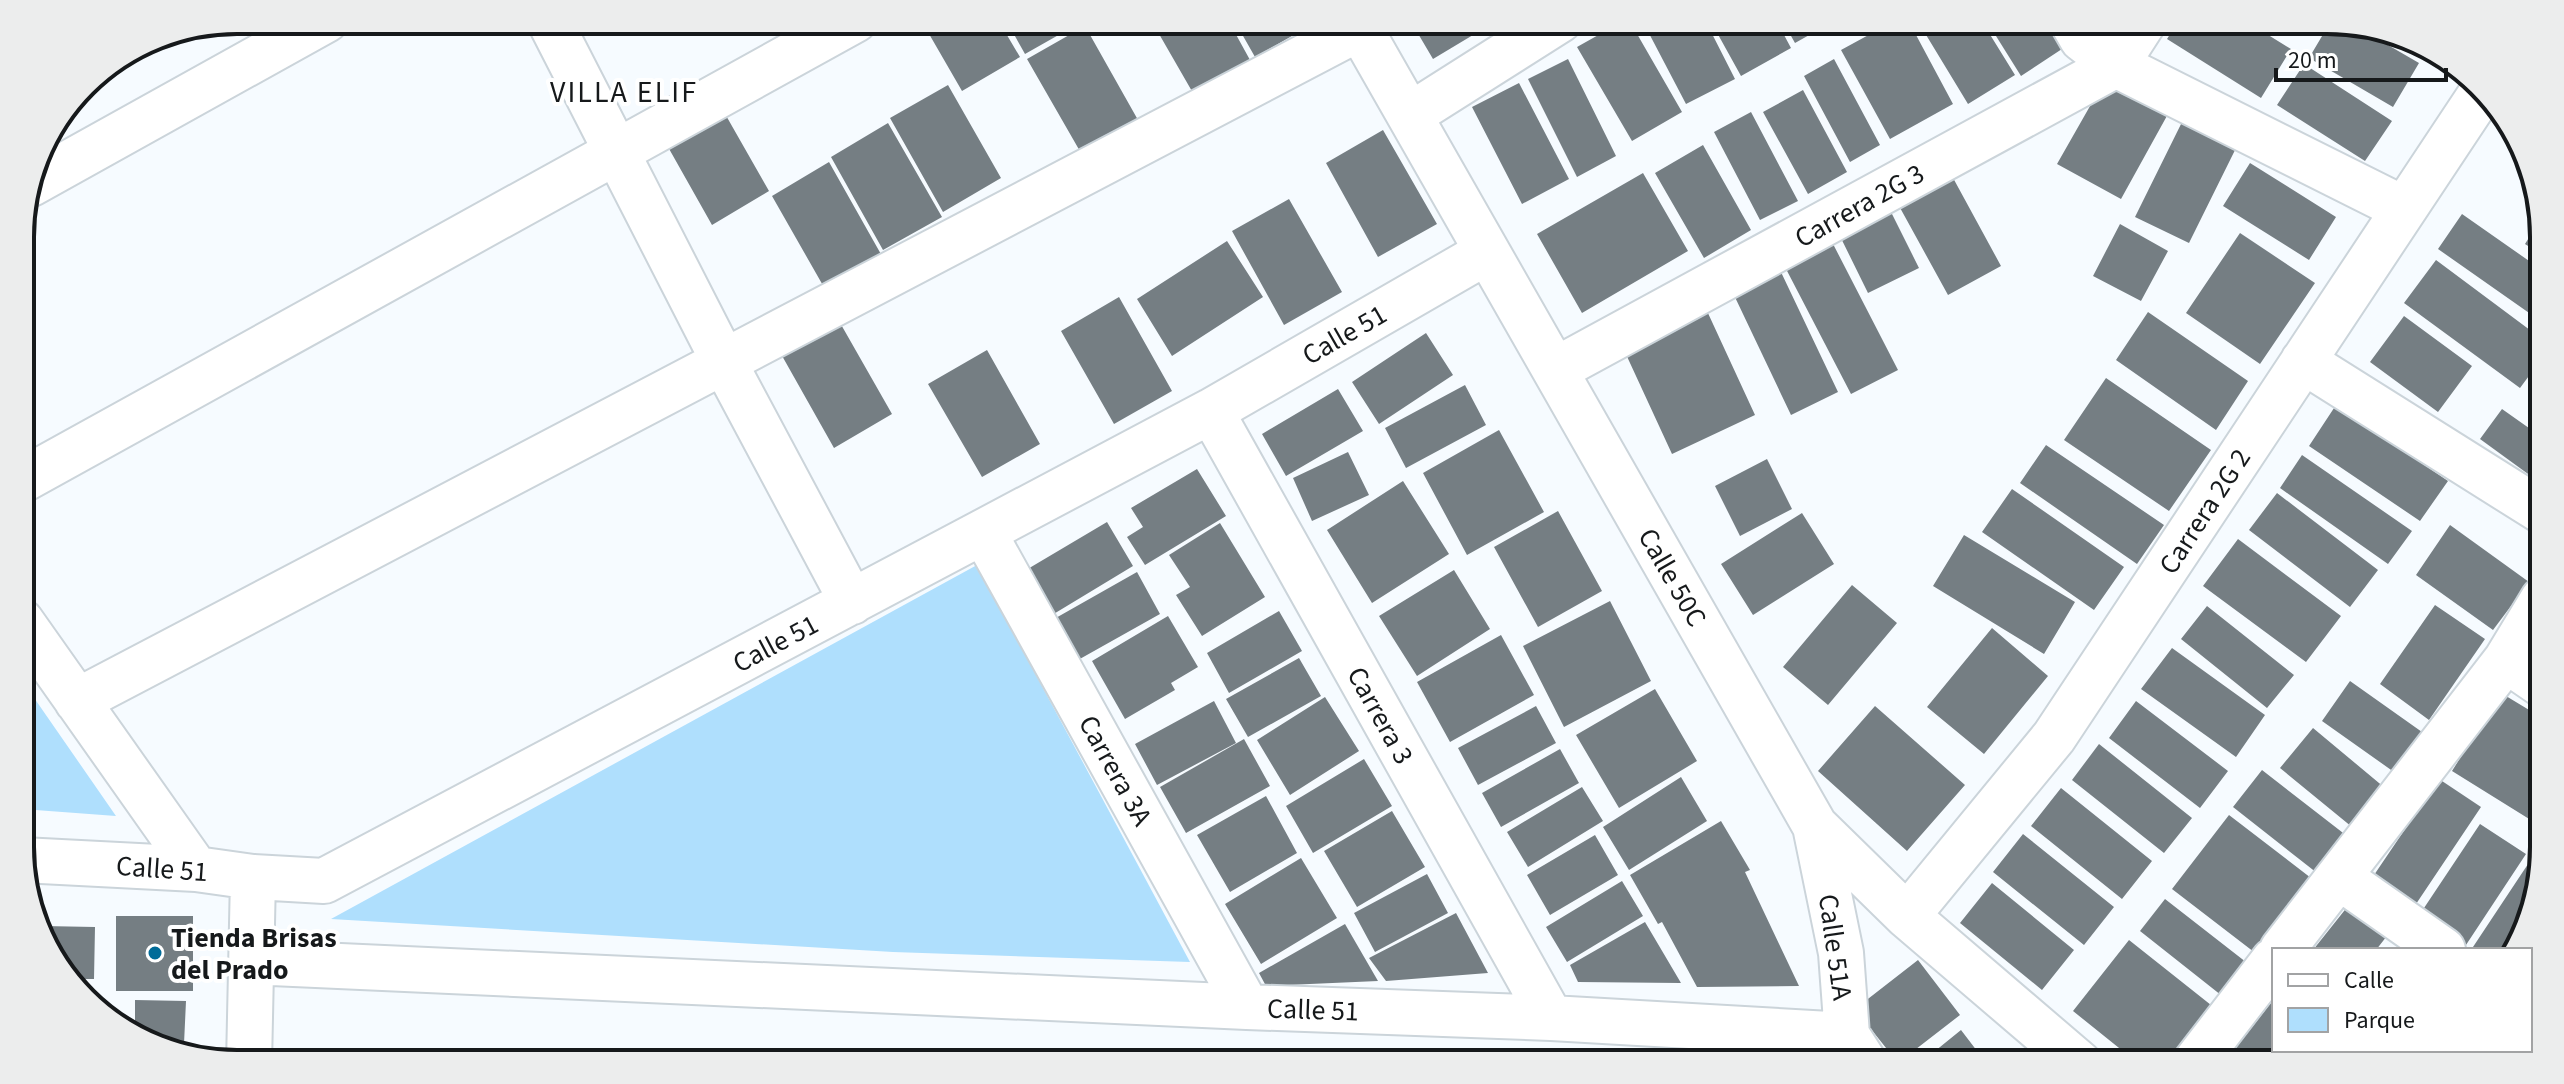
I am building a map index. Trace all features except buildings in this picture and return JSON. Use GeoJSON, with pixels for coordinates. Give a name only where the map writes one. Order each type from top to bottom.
{"type":"FeatureCollection","features":[{"type":"Feature","properties":{"kind":"street"},"geometry":{"type":"LineString","coordinates":[[43,177],[301,34]]}},
{"type":"Feature","properties":{"kind":"street"},"geometry":{"type":"LineString","coordinates":[[556,34],[724,362],[852,602]]}},
{"type":"Feature","properties":{"kind":"street"},"geometry":{"type":"LineString","coordinates":[[34,474],[830,34]]}},
{"type":"Feature","properties":{"kind":"street"},"geometry":{"type":"LineString","coordinates":[[77,701],[724,362],[1338,34]]}},
{"type":"Feature","properties":{"kind":"street","name":"Calle 50C"},"geometry":{"type":"LineString","coordinates":[[1363,34],[1815,826],[1907,916],[2064,1050]]}},
{"type":"Feature","properties":{"kind":"street"},"geometry":{"type":"LineString","coordinates":[[1410,115],[1538,34]]}},
{"type":"Feature","properties":{"kind":"street"},"geometry":{"type":"LineString","coordinates":[[2079,34],[2116,65],[2404,209]]}},
{"type":"Feature","properties":{"kind":"street","name":"Carrera 2G 3"},"geometry":{"type":"LineString","coordinates":[[1555,370],[2116,65],[2136,34]]}},
{"type":"Feature","properties":{"kind":"street","name":"Carrera 2G 2"},"geometry":{"type":"LineString","coordinates":[[1907,916],[2054,737],[2476,101]]}},
{"type":"Feature","properties":{"kind":"street","name":"Calle 51"},"geometry":{"type":"LineString","coordinates":[[35,861],[196,869],[253,877],[324,881],[1211,411],[1487,252]]}},
{"type":"Feature","properties":{"kind":"street"},"geometry":{"type":"LineString","coordinates":[[2303,361],[2530,504]]}},
{"type":"Feature","properties":{"kind":"street","name":"Carrera 3"},"geometry":{"type":"LineString","coordinates":[[1211,411],[1551,1018]]}},
{"type":"Feature","properties":{"kind":"street","name":"Carrera 3A"},"geometry":{"type":"LineString","coordinates":[[984,533],[1247,1007]]}},
{"type":"Feature","properties":{"kind":"street"},"geometry":{"type":"LineString","coordinates":[[2284,948],[2506,660],[2530,620]]}},
{"type":"Feature","properties":{"kind":"street"},"geometry":{"type":"LineString","coordinates":[[34,640],[196,869]]}},
{"type":"Feature","properties":{"kind":"street"},"geometry":{"type":"LineString","coordinates":[[2506,660],[2530,676]]}},
{"type":"Feature","properties":{"kind":"street","name":"Calle 51A"},"geometry":{"type":"LineString","coordinates":[[1815,826],[1841,953],[1852,1050]]}},
{"type":"Feature","properties":{"kind":"street"},"geometry":{"type":"LineString","coordinates":[[249,1050],[253,877]]}},
{"type":"Feature","properties":{"kind":"street"},"geometry":{"type":"LineString","coordinates":[[2339,877],[2440,948]]}},
{"type":"Feature","properties":{"kind":"street","name":"Calle 51"},"geometry":{"type":"LineString","coordinates":[[251,962],[1551,1018],[1819,1050]]}},
{"type":"Feature","properties":{"kind":"street"},"geometry":{"type":"LineString","coordinates":[[2205,1050],[2272,963]]}},
{"type":"Feature","properties":{"kind":"green space"},"geometry":{"type":"Polygon","coordinates":[[[977,565],[1190,962],[893,952],[331,919],[977,565]]]}},
{"type":"Feature","properties":{"kind":"green space"},"geometry":{"type":"Polygon","coordinates":[[[34,698],[116,816],[34,810],[34,698]]]}},
{"type":"Feature","properties":{"kind":"place","name":"Tienda Brisas del Prado"},"geometry":{"type":"Point","coordinates":[155,953]}},
{"type":"Feature","properties":{"kind":"district","name":"VILLA ELIF"},"geometry":{"type":"Point","coordinates":[624,92]}}]}
